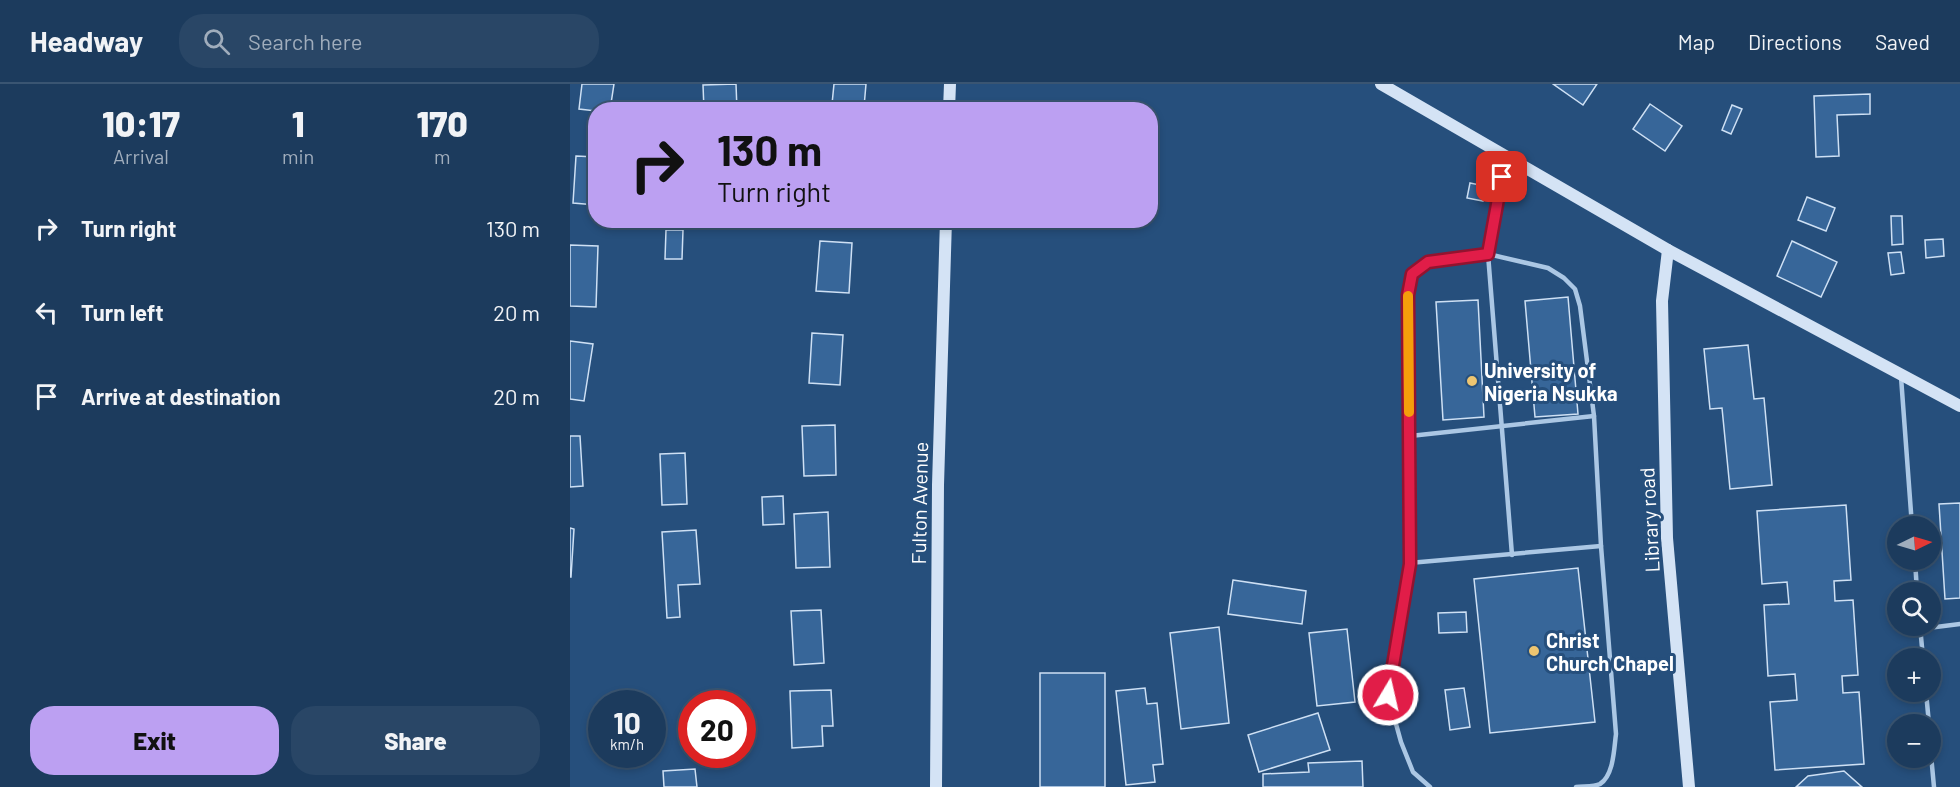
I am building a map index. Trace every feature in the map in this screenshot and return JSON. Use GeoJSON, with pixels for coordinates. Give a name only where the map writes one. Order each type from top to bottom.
{"type":"FeatureCollection","features":[{"type":"Feature","properties":{"kind":"street"},"geometry":{"type":"LineString","coordinates":[[949,102],[950,84]]}},
{"type":"Feature","properties":{"kind":"street"},"geometry":{"type":"LineString","coordinates":[[1381,84],[1668,250],[1960,406]]}},
{"type":"Feature","properties":{"kind":"street","name":"Fulton Avenue"},"geometry":{"type":"LineString","coordinates":[[936,787],[938,485],[946,228]]}},
{"type":"Feature","properties":{"kind":"street","name":"Library road"},"geometry":{"type":"LineString","coordinates":[[1668,250],[1662,301],[1667,538],[1689,787]]}},
{"type":"Feature","properties":{"kind":"lane"},"geometry":{"type":"LineString","coordinates":[[1506,158],[1488,254],[1512,555]]}},
{"type":"Feature","properties":{"kind":"lane"},"geometry":{"type":"LineString","coordinates":[[1430,787],[1413,772],[1401,741],[1388,695],[1410,564],[1408,295],[1412,274],[1428,262],[1488,254],[1548,268],[1564,278],[1575,289],[1580,306],[1594,416],[1601,546],[1616,734],[1607,777],[1599,785],[1576,787]]}},
{"type":"Feature","properties":{"kind":"lane"},"geometry":{"type":"LineString","coordinates":[[1901,374],[1911,516]]}},
{"type":"Feature","properties":{"kind":"lane"},"geometry":{"type":"LineString","coordinates":[[1410,436],[1594,416]]}},
{"type":"Feature","properties":{"kind":"lane"},"geometry":{"type":"LineString","coordinates":[[1410,564],[1601,546]]}},
{"type":"Feature","properties":{"kind":"lane"},"geometry":{"type":"LineString","coordinates":[[1941,625],[1960,624]]}},
{"type":"Feature","properties":{"kind":"lane"},"geometry":{"type":"LineString","coordinates":[[1933,768],[1935,787]]}},
{"type":"Feature","properties":{"kind":"building"},"geometry":{"type":"Polygon","coordinates":[[[582,84],[614,84],[611,102],[588,102],[588,110],[579,109],[582,84]]]}},
{"type":"Feature","properties":{"kind":"building"},"geometry":{"type":"Polygon","coordinates":[[[736,84],[737,102],[704,102],[703,85],[736,84]]]}},
{"type":"Feature","properties":{"kind":"building"},"geometry":{"type":"Polygon","coordinates":[[[834,84],[866,84],[864,102],[832,102],[834,84]]]}},
{"type":"Feature","properties":{"kind":"building"},"geometry":{"type":"Polygon","coordinates":[[[1553,84],[1597,84],[1583,105],[1553,84]]]}},
{"type":"Feature","properties":{"kind":"building"},"geometry":{"type":"Polygon","coordinates":[[[1870,94],[1870,114],[1837,115],[1839,156],[1816,157],[1814,96],[1870,94]]]}},
{"type":"Feature","properties":{"kind":"building"},"geometry":{"type":"Polygon","coordinates":[[[1650,104],[1682,126],[1665,151],[1633,129],[1650,104]]]}},
{"type":"Feature","properties":{"kind":"building"},"geometry":{"type":"Polygon","coordinates":[[[1732,105],[1742,109],[1731,134],[1722,130],[1732,105]]]}},
{"type":"Feature","properties":{"kind":"building"},"geometry":{"type":"Polygon","coordinates":[[[576,156],[588,157],[588,204],[573,203],[576,156]]]}},
{"type":"Feature","properties":{"kind":"building"},"geometry":{"type":"Polygon","coordinates":[[[1470,183],[1485,186],[1483,201],[1467,198],[1470,183]]]}},
{"type":"Feature","properties":{"kind":"building"},"geometry":{"type":"Polygon","coordinates":[[[1807,197],[1835,208],[1826,231],[1798,220],[1807,197]]]}},
{"type":"Feature","properties":{"kind":"building"},"geometry":{"type":"Polygon","coordinates":[[[1891,216],[1902,216],[1903,244],[1892,245],[1891,216]]]}},
{"type":"Feature","properties":{"kind":"building"},"geometry":{"type":"Polygon","coordinates":[[[666,230],[683,230],[682,259],[665,259],[666,230]]]}},
{"type":"Feature","properties":{"kind":"building"},"geometry":{"type":"Polygon","coordinates":[[[1943,239],[1944,256],[1926,258],[1925,240],[1943,239]]]}},
{"type":"Feature","properties":{"kind":"building"},"geometry":{"type":"Polygon","coordinates":[[[820,241],[852,243],[849,293],[816,291],[820,241]]]}},
{"type":"Feature","properties":{"kind":"building"},"geometry":{"type":"Polygon","coordinates":[[[1792,241],[1837,262],[1821,297],[1777,276],[1792,241]]]}},
{"type":"Feature","properties":{"kind":"building"},"geometry":{"type":"Polygon","coordinates":[[[570,245],[598,246],[596,307],[570,306],[570,245]]]}},
{"type":"Feature","properties":{"kind":"building"},"geometry":{"type":"Polygon","coordinates":[[[1901,252],[1904,273],[1891,275],[1888,253],[1901,252]]]}},
{"type":"Feature","properties":{"kind":"building"},"geometry":{"type":"Polygon","coordinates":[[[1568,297],[1578,414],[1535,417],[1525,301],[1568,297]]]}},
{"type":"Feature","properties":{"kind":"building"},"geometry":{"type":"Polygon","coordinates":[[[1478,300],[1484,417],[1443,420],[1436,302],[1478,300]]]}},
{"type":"Feature","properties":{"kind":"building"},"geometry":{"type":"Polygon","coordinates":[[[812,333],[843,335],[840,385],[809,383],[812,333]]]}},
{"type":"Feature","properties":{"kind":"building"},"geometry":{"type":"Polygon","coordinates":[[[570,341],[593,344],[584,401],[570,399],[570,341]]]}},
{"type":"Feature","properties":{"kind":"building"},"geometry":{"type":"Polygon","coordinates":[[[1748,345],[1754,399],[1764,398],[1772,485],[1730,489],[1722,408],[1710,409],[1704,349],[1748,345]]]}},
{"type":"Feature","properties":{"kind":"building"},"geometry":{"type":"Polygon","coordinates":[[[835,425],[836,475],[804,476],[802,426],[835,425]]]}},
{"type":"Feature","properties":{"kind":"building"},"geometry":{"type":"Polygon","coordinates":[[[570,436],[580,436],[583,486],[570,487],[570,436]]]}},
{"type":"Feature","properties":{"kind":"building"},"geometry":{"type":"Polygon","coordinates":[[[685,453],[687,504],[662,505],[660,454],[685,453]]]}},
{"type":"Feature","properties":{"kind":"building"},"geometry":{"type":"Polygon","coordinates":[[[783,496],[784,524],[763,525],[762,497],[783,496]]]}},
{"type":"Feature","properties":{"kind":"building"},"geometry":{"type":"Polygon","coordinates":[[[1960,503],[1960,598],[1945,599],[1939,504],[1960,503]]]}},
{"type":"Feature","properties":{"kind":"building"},"geometry":{"type":"Polygon","coordinates":[[[1846,505],[1851,580],[1834,581],[1835,601],[1853,600],[1858,675],[1842,676],[1843,693],[1859,692],[1864,764],[1775,770],[1770,702],[1797,700],[1795,674],[1768,676],[1764,605],[1789,604],[1787,582],[1762,584],[1757,511],[1846,505]]]}},
{"type":"Feature","properties":{"kind":"building"},"geometry":{"type":"Polygon","coordinates":[[[828,512],[830,567],[796,568],[794,514],[828,512]]]}},
{"type":"Feature","properties":{"kind":"building"},"geometry":{"type":"Polygon","coordinates":[[[570,528],[574,529],[571,577],[570,577],[570,528]]]}},
{"type":"Feature","properties":{"kind":"building"},"geometry":{"type":"Polygon","coordinates":[[[696,530],[700,584],[678,585],[680,617],[667,618],[662,532],[696,530]]]}},
{"type":"Feature","properties":{"kind":"building","name":"Christ Church Chapel"},"geometry":{"type":"Polygon","coordinates":[[[1578,568],[1595,722],[1490,733],[1474,579],[1578,568]]]}},
{"type":"Feature","properties":{"kind":"building"},"geometry":{"type":"Polygon","coordinates":[[[1233,580],[1306,591],[1302,624],[1228,614],[1233,580]]]}},
{"type":"Feature","properties":{"kind":"building"},"geometry":{"type":"Polygon","coordinates":[[[821,610],[824,663],[794,665],[791,611],[821,610]]]}},
{"type":"Feature","properties":{"kind":"building"},"geometry":{"type":"Polygon","coordinates":[[[1466,612],[1467,632],[1439,633],[1438,613],[1466,612]]]}},
{"type":"Feature","properties":{"kind":"building"},"geometry":{"type":"Polygon","coordinates":[[[1219,627],[1229,723],[1181,729],[1170,633],[1219,627]]]}},
{"type":"Feature","properties":{"kind":"building"},"geometry":{"type":"Polygon","coordinates":[[[1347,629],[1355,702],[1317,706],[1309,633],[1347,629]]]}},
{"type":"Feature","properties":{"kind":"building"},"geometry":{"type":"Polygon","coordinates":[[[1040,673],[1105,673],[1105,787],[1040,787],[1040,673]]]}},
{"type":"Feature","properties":{"kind":"building"},"geometry":{"type":"Polygon","coordinates":[[[1145,688],[1147,704],[1157,703],[1163,764],[1153,765],[1155,782],[1126,785],[1116,691],[1145,688]]]}},
{"type":"Feature","properties":{"kind":"building"},"geometry":{"type":"Polygon","coordinates":[[[1464,688],[1470,727],[1450,730],[1445,690],[1464,688]]]}},
{"type":"Feature","properties":{"kind":"building"},"geometry":{"type":"Polygon","coordinates":[[[831,690],[833,726],[822,726],[823,746],[792,748],[790,691],[831,690]]]}},
{"type":"Feature","properties":{"kind":"building"},"geometry":{"type":"Polygon","coordinates":[[[1412,690],[1414,698],[1395,701],[1393,693],[1412,690]]]}},
{"type":"Feature","properties":{"kind":"building"},"geometry":{"type":"Polygon","coordinates":[[[1318,713],[1330,750],[1259,772],[1248,735],[1318,713]]]}},
{"type":"Feature","properties":{"kind":"building"},"geometry":{"type":"Polygon","coordinates":[[[1362,761],[1363,787],[1263,787],[1263,774],[1309,772],[1308,763],[1362,761]]]}},
{"type":"Feature","properties":{"kind":"building"},"geometry":{"type":"Polygon","coordinates":[[[695,769],[697,787],[664,787],[663,771],[695,769]]]}},
{"type":"Feature","properties":{"kind":"building"},"geometry":{"type":"Polygon","coordinates":[[[1844,771],[1862,787],[1796,787],[1808,776],[1844,771]]]}},
{"type":"Feature","properties":{"kind":"slow traffic"},"geometry":{"type":"LineString","coordinates":[[1408,296],[1409,412]]}},
{"type":"Feature","properties":{"kind":"place","name":"University of Nigeria Nsukka"},"geometry":{"type":"Point","coordinates":[1472,381]}},
{"type":"Feature","properties":{"kind":"place","name":"Christ Church Chapel"},"geometry":{"type":"Point","coordinates":[1534,651]}},
{"type":"Feature","properties":{"kind":"route"},"geometry":{"type":"LineString","coordinates":[[1388,695],[1410,564],[1408,295],[1412,274],[1428,262],[1488,254],[1502,177]]}}]}
